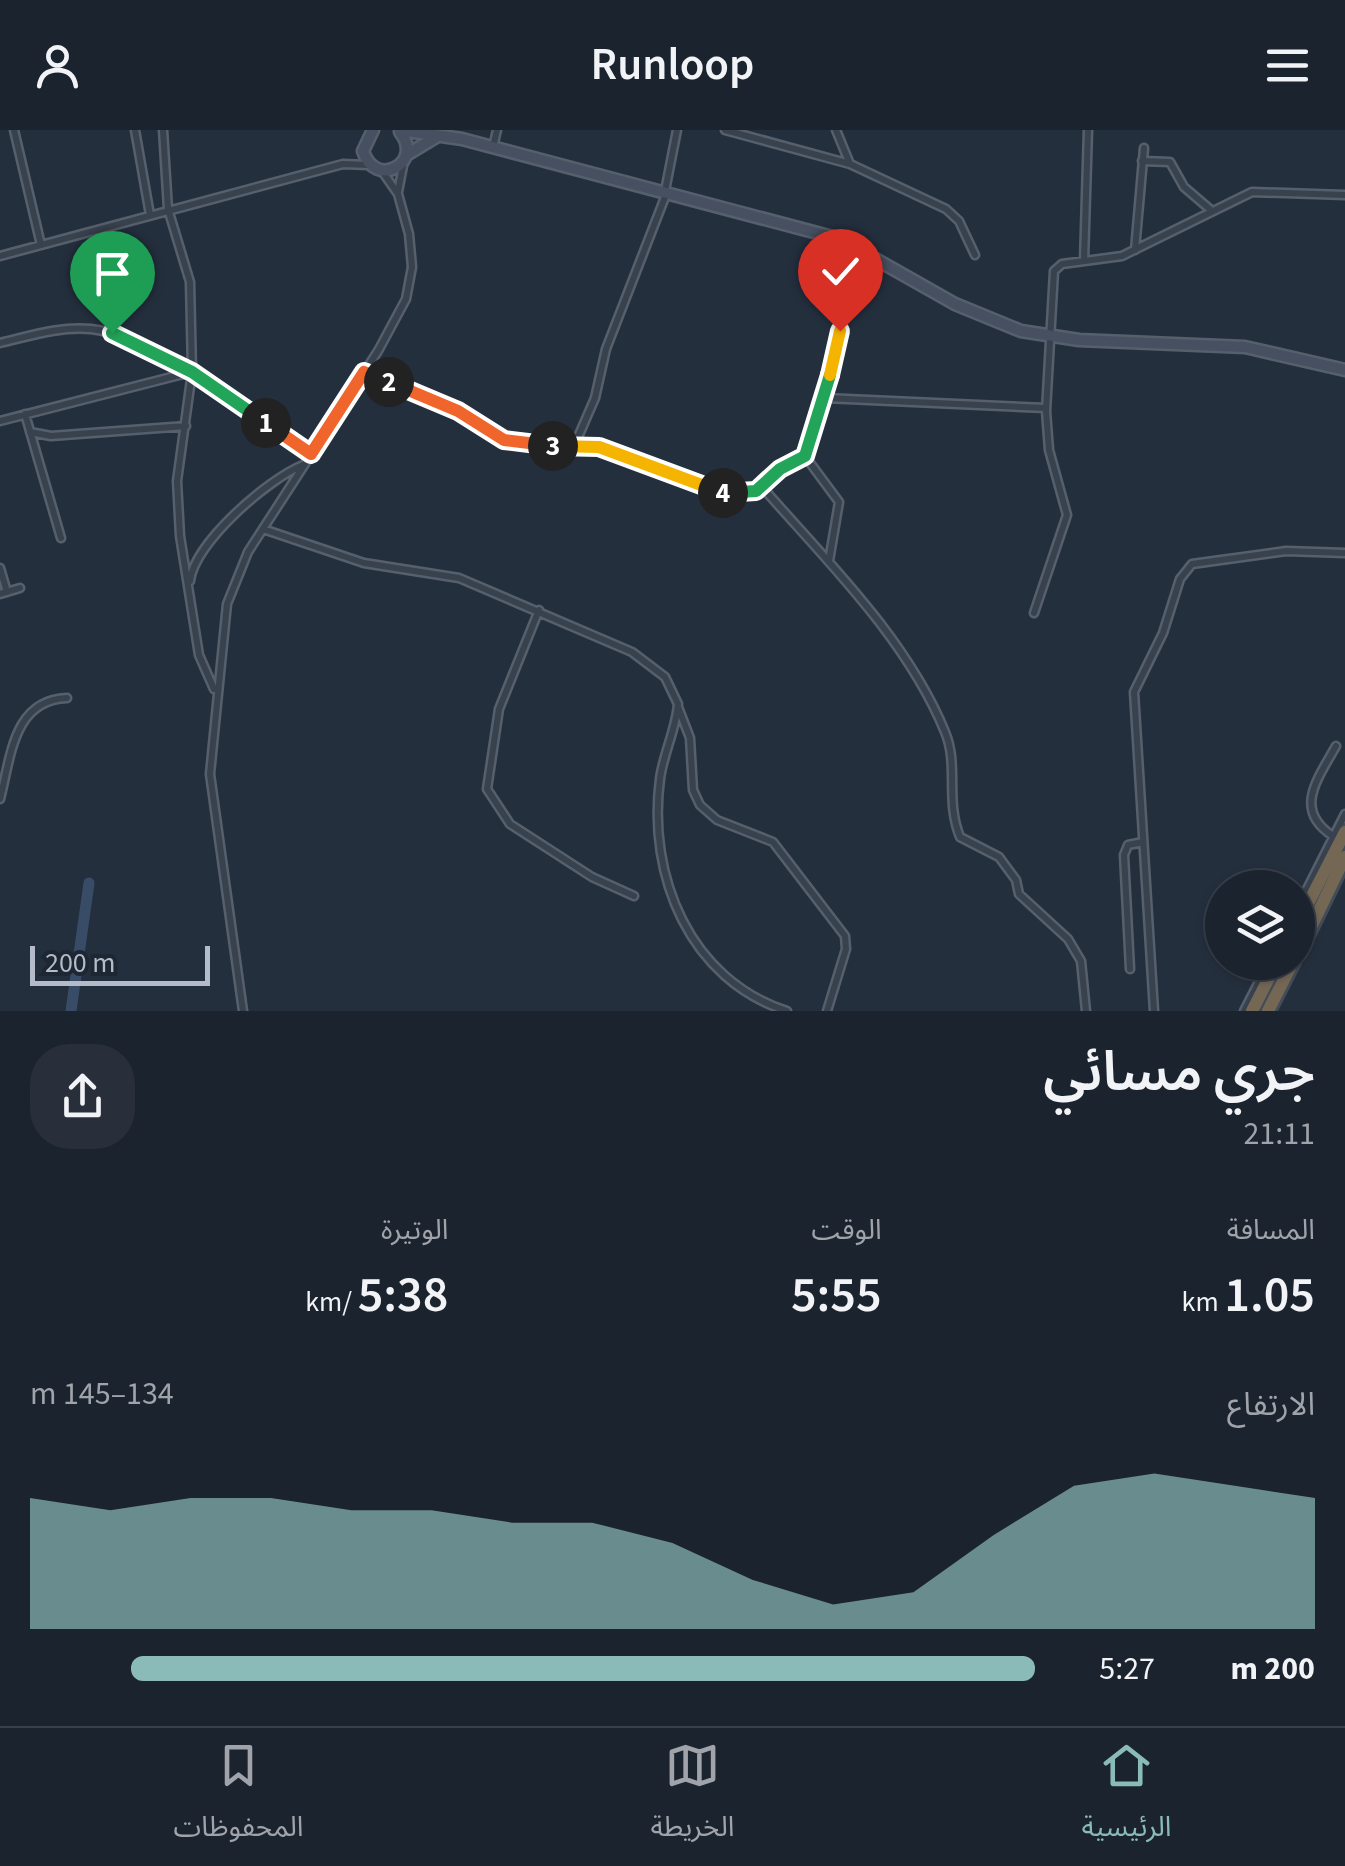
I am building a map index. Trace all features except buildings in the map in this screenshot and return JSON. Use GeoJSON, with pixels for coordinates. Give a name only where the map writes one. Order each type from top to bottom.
{"type":"FeatureCollection","features":[{"type":"Feature","properties":{"kind":"highway"},"geometry":{"type":"LineString","coordinates":[[1315,887],[1339,834]]}},
{"type":"Feature","properties":{"kind":"highway"},"geometry":{"type":"LineString","coordinates":[[1315,919],[1345,857]]}},
{"type":"Feature","properties":{"kind":"highway"},"geometry":{"type":"LineString","coordinates":[[1252,1011],[1268,980]]}},
{"type":"Feature","properties":{"kind":"highway"},"geometry":{"type":"LineString","coordinates":[[1268,1011],[1284,980]]}},
{"type":"Feature","properties":{"kind":"street"},"geometry":{"type":"LineString","coordinates":[[14,130],[41,245]]}},
{"type":"Feature","properties":{"kind":"street"},"geometry":{"type":"LineString","coordinates":[[135,130],[150,214]]}},
{"type":"Feature","properties":{"kind":"street"},"geometry":{"type":"LineString","coordinates":[[163,130],[168,209],[190,282],[192,372],[177,490],[199,655],[216,692]]}},
{"type":"Feature","properties":{"kind":"street"},"geometry":{"type":"LineString","coordinates":[[343,164],[374,130]]}},
{"type":"Feature","properties":{"kind":"street"},"geometry":{"type":"LineString","coordinates":[[398,130],[492,147],[666,191],[859,248],[973,312],[1050,338],[1244,347],[1345,370]]}},
{"type":"Feature","properties":{"kind":"street"},"geometry":{"type":"LineString","coordinates":[[398,130],[405,138],[406,158],[398,194]]}},
{"type":"Feature","properties":{"kind":"street"},"geometry":{"type":"LineString","coordinates":[[492,147],[496,130]]}},
{"type":"Feature","properties":{"kind":"street"},"geometry":{"type":"LineString","coordinates":[[576,444],[595,398],[606,349],[666,191],[677,130]]}},
{"type":"Feature","properties":{"kind":"street"},"geometry":{"type":"LineString","coordinates":[[725,130],[850,164],[950,212],[975,255]]}},
{"type":"Feature","properties":{"kind":"street"},"geometry":{"type":"LineString","coordinates":[[836,130],[850,164]]}},
{"type":"Feature","properties":{"kind":"street"},"geometry":{"type":"LineString","coordinates":[[1084,262],[1088,130]]}},
{"type":"Feature","properties":{"kind":"street"},"geometry":{"type":"LineString","coordinates":[[382,172],[395,170],[437,136]]}},
{"type":"Feature","properties":{"kind":"street"},"geometry":{"type":"LineString","coordinates":[[364,141],[363,152],[370,166]]}},
{"type":"Feature","properties":{"kind":"street"},"geometry":{"type":"LineString","coordinates":[[1135,250],[1144,148]]}},
{"type":"Feature","properties":{"kind":"street"},"geometry":{"type":"LineString","coordinates":[[1142,161],[1170,162],[1184,187],[1212,211]]}},
{"type":"Feature","properties":{"kind":"street"},"geometry":{"type":"LineString","coordinates":[[0,256],[343,164],[370,166],[382,172],[398,194],[408,234],[410,284],[401,314],[263,528],[226,604],[216,692],[212,795],[243,1011]]}},
{"type":"Feature","properties":{"kind":"street"},"geometry":{"type":"LineString","coordinates":[[1034,613],[1067,515],[1049,450],[1046,408],[1054,271],[1062,264],[1135,250],[1258,191],[1345,195]]}},
{"type":"Feature","properties":{"kind":"street"},"geometry":{"type":"LineString","coordinates":[[364,372],[458,411],[513,443],[576,444],[642,460],[722,493],[745,494],[762,487],[780,469],[805,456],[825,398],[848,281],[859,248]]}},
{"type":"Feature","properties":{"kind":"street"},"geometry":{"type":"LineString","coordinates":[[0,343],[54,331],[91,329],[112,333],[192,372],[311,454]]}},
{"type":"Feature","properties":{"kind":"street"},"geometry":{"type":"LineString","coordinates":[[0,421],[192,372]]}},
{"type":"Feature","properties":{"kind":"street"},"geometry":{"type":"LineString","coordinates":[[825,398],[1046,408]]}},
{"type":"Feature","properties":{"kind":"street"},"geometry":{"type":"LineString","coordinates":[[25,414],[61,538]]}},
{"type":"Feature","properties":{"kind":"street"},"geometry":{"type":"LineString","coordinates":[[30,432],[51,436],[186,426]]}},
{"type":"Feature","properties":{"kind":"street"},"geometry":{"type":"LineString","coordinates":[[805,456],[840,502],[829,562]]}},
{"type":"Feature","properties":{"kind":"street"},"geometry":{"type":"LineString","coordinates":[[189,587],[193,566],[208,542],[276,480],[304,465]]}},
{"type":"Feature","properties":{"kind":"street"},"geometry":{"type":"LineString","coordinates":[[762,487],[878,620],[943,727],[950,751],[950,812],[960,837],[998,858],[1016,880],[1018,893],[1068,940],[1081,961],[1086,1011]]}},
{"type":"Feature","properties":{"kind":"street"},"geometry":{"type":"LineString","coordinates":[[263,528],[369,564],[459,578],[539,610],[648,662],[671,686],[690,738],[693,790],[700,806],[717,820],[773,842],[845,936],[846,949],[827,1011]]}},
{"type":"Feature","properties":{"kind":"street"},"geometry":{"type":"LineString","coordinates":[[1154,1011],[1134,692],[1163,633],[1183,573],[1192,564],[1226,556],[1308,549],[1345,553]]}},
{"type":"Feature","properties":{"kind":"street"},"geometry":{"type":"LineString","coordinates":[[0,568],[3,593],[20,588]]}},
{"type":"Feature","properties":{"kind":"street"},"geometry":{"type":"LineString","coordinates":[[539,610],[498,709],[487,790],[510,824],[592,877],[634,896]]}},
{"type":"Feature","properties":{"kind":"street"},"geometry":{"type":"LineString","coordinates":[[0,799],[21,722],[38,703],[66,698]]}},
{"type":"Feature","properties":{"kind":"street"},"geometry":{"type":"LineString","coordinates":[[678,706],[660,778],[657,816],[668,893],[707,960],[763,1002],[787,1011]]}},
{"type":"Feature","properties":{"kind":"street"},"geometry":{"type":"LineString","coordinates":[[1336,746],[1314,787],[1312,817],[1316,825],[1339,834]]}},
{"type":"Feature","properties":{"kind":"street"},"geometry":{"type":"LineString","coordinates":[[1315,877],[1339,834],[1345,814]]}},
{"type":"Feature","properties":{"kind":"street"},"geometry":{"type":"LineString","coordinates":[[1130,969],[1124,855],[1128,845],[1143,842]]}},
{"type":"Feature","properties":{"kind":"street"},"geometry":{"type":"LineString","coordinates":[[1244,1011],[1260,980]]}},
{"type":"Feature","properties":{"kind":"street"},"geometry":{"type":"LineString","coordinates":[[758,1011],[763,1002]]}},
{"type":"Feature","properties":{"kind":"waterway"},"geometry":{"type":"LineString","coordinates":[[71,1011],[89,883]]}},
{"type":"Feature","properties":{"kind":"route"},"geometry":{"type":"LineString","coordinates":[[112,333],[192,372],[311,454],[364,372],[458,411],[513,443],[593,446],[657,465],[711,490],[745,494],[756,491],[780,469],[805,456],[825,398],[840,331]]}}]}
